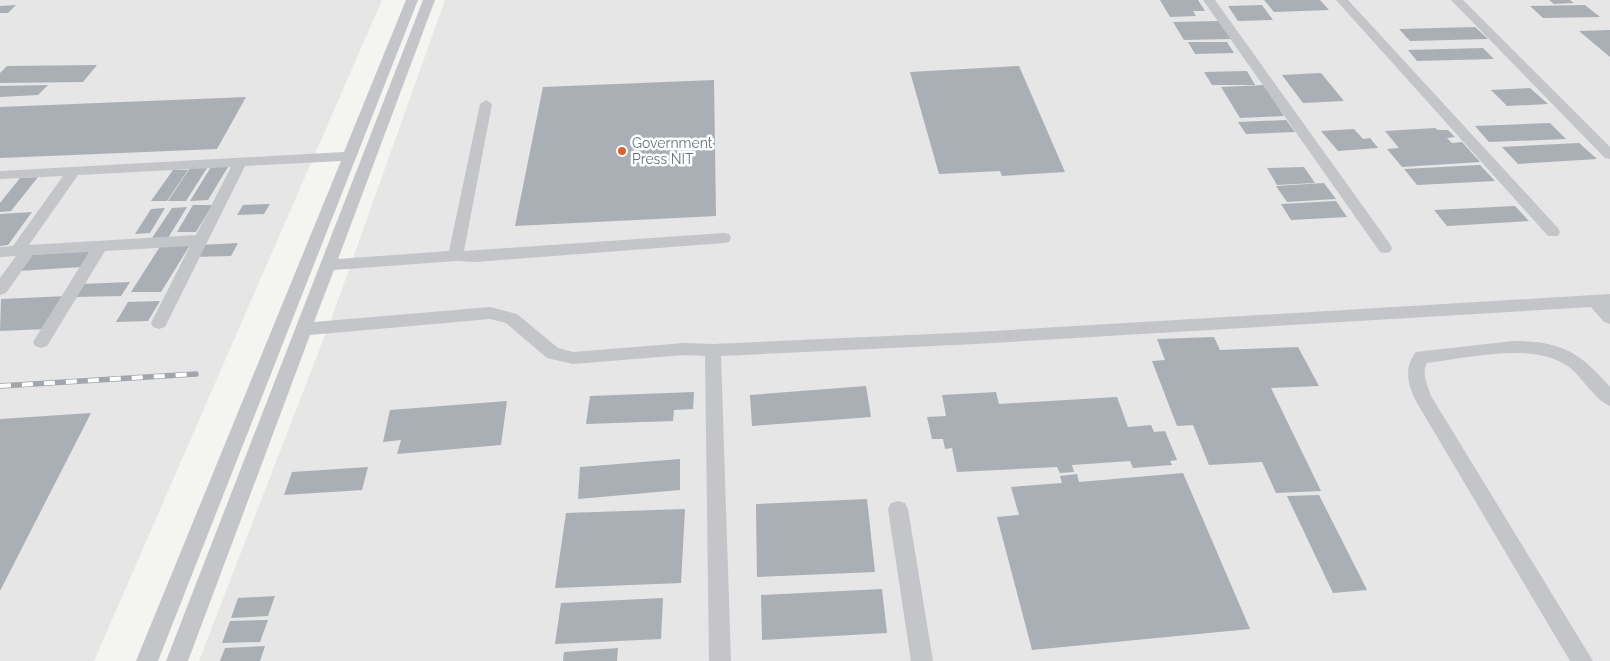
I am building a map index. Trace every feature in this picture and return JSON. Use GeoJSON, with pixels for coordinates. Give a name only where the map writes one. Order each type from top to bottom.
{"type":"FeatureCollection","features":[{"type":"Feature","properties":{"kind":"street"},"geometry":{"type":"LineString","coordinates":[[148,661],[412,0]]}},
{"type":"Feature","properties":{"kind":"street"},"geometry":{"type":"LineString","coordinates":[[177,661],[429,0]]}},
{"type":"Feature","properties":{"kind":"street"},"geometry":{"type":"LineString","coordinates":[[1209,0],[1385,248]]}},
{"type":"Feature","properties":{"kind":"street"},"geometry":{"type":"LineString","coordinates":[[1342,0],[1553,232]]}},
{"type":"Feature","properties":{"kind":"street"},"geometry":{"type":"LineString","coordinates":[[1457,0],[1610,154]]}},
{"type":"Feature","properties":{"kind":"street"},"geometry":{"type":"LineString","coordinates":[[456,256],[486,104]]}},
{"type":"Feature","properties":{"kind":"street"},"geometry":{"type":"LineString","coordinates":[[0,175],[350,156]]}},
{"type":"Feature","properties":{"kind":"street"},"geometry":{"type":"LineString","coordinates":[[159,323],[240,162]]}},
{"type":"Feature","properties":{"kind":"street"},"geometry":{"type":"LineString","coordinates":[[22,251],[74,171]]}},
{"type":"Feature","properties":{"kind":"street"},"geometry":{"type":"LineString","coordinates":[[328,265],[456,256],[475,257],[724,238]]}},
{"type":"Feature","properties":{"kind":"street"},"geometry":{"type":"LineString","coordinates":[[0,252],[200,240]]}},
{"type":"Feature","properties":{"kind":"street"},"geometry":{"type":"LineString","coordinates":[[41,342],[100,246]]}},
{"type":"Feature","properties":{"kind":"street"},"geometry":{"type":"LineString","coordinates":[[304,329],[490,313],[511,318],[553,353],[573,358],[684,349],[713,350],[976,338],[1602,300],[1610,318]]}},
{"type":"Feature","properties":{"kind":"street"},"geometry":{"type":"LineString","coordinates":[[1582,661],[1423,398],[1415,370],[1417,361],[1422,357],[1534,346],[1557,352],[1579,365],[1587,371],[1610,399]]}},
{"type":"Feature","properties":{"kind":"street"},"geometry":{"type":"LineString","coordinates":[[713,350],[720,661]]}},
{"type":"Feature","properties":{"kind":"street"},"geometry":{"type":"LineString","coordinates":[[898,509],[922,661]]}},
{"type":"Feature","properties":{"kind":"lane"},"geometry":{"type":"LineString","coordinates":[[0,289],[22,251]]}},
{"type":"Feature","properties":{"kind":"shaded area"},"geometry":{"type":"Polygon","coordinates":[[[0,0],[382,0],[94,661],[0,661],[0,0]]]}},
{"type":"Feature","properties":{"kind":"shaded area"},"geometry":{"type":"Polygon","coordinates":[[[445,0],[1610,0],[1610,661],[199,661],[332,317],[445,0]]]}},
{"type":"Feature","properties":{"kind":"building"},"geometry":{"type":"Polygon","coordinates":[[[1160,0],[1198,0],[1205,11],[1193,11],[1196,16],[1170,17],[1160,0]]]}},
{"type":"Feature","properties":{"kind":"building"},"geometry":{"type":"Polygon","coordinates":[[[1264,0],[1320,0],[1329,10],[1274,12],[1264,0]]]}},
{"type":"Feature","properties":{"kind":"building"},"geometry":{"type":"Polygon","coordinates":[[[1549,0],[1570,0],[1574,3],[1554,4],[1549,0]]]}},
{"type":"Feature","properties":{"kind":"building"},"geometry":{"type":"Polygon","coordinates":[[[16,5],[8,13],[0,13],[0,6],[16,5]]]}},
{"type":"Feature","properties":{"kind":"building"},"geometry":{"type":"Polygon","coordinates":[[[1262,5],[1273,20],[1238,21],[1228,6],[1262,5]]]}},
{"type":"Feature","properties":{"kind":"building"},"geometry":{"type":"Polygon","coordinates":[[[1585,5],[1600,17],[1543,18],[1530,6],[1585,5]]]}},
{"type":"Feature","properties":{"kind":"building"},"geometry":{"type":"Polygon","coordinates":[[[1219,21],[1231,39],[1184,40],[1173,22],[1219,21]]]}},
{"type":"Feature","properties":{"kind":"building"},"geometry":{"type":"Polygon","coordinates":[[[1475,27],[1488,39],[1410,41],[1399,29],[1475,27]]]}},
{"type":"Feature","properties":{"kind":"building"},"geometry":{"type":"Polygon","coordinates":[[[1610,30],[1610,57],[1579,31],[1610,30]]]}},
{"type":"Feature","properties":{"kind":"building"},"geometry":{"type":"Polygon","coordinates":[[[1188,42],[1227,42],[1234,53],[1195,54],[1188,42]]]}},
{"type":"Feature","properties":{"kind":"building"},"geometry":{"type":"Polygon","coordinates":[[[1483,48],[1494,59],[1417,61],[1408,50],[1483,48]]]}},
{"type":"Feature","properties":{"kind":"building"},"geometry":{"type":"Polygon","coordinates":[[[97,65],[83,82],[0,83],[0,73],[7,66],[97,65]]]}},
{"type":"Feature","properties":{"kind":"building"},"geometry":{"type":"Polygon","coordinates":[[[1019,66],[1065,172],[1002,176],[1000,171],[939,174],[910,72],[1019,66]]]}},
{"type":"Feature","properties":{"kind":"building"},"geometry":{"type":"Polygon","coordinates":[[[1247,71],[1255,85],[1212,85],[1204,72],[1247,71]]]}},
{"type":"Feature","properties":{"kind":"building"},"geometry":{"type":"Polygon","coordinates":[[[1321,73],[1344,101],[1303,103],[1282,75],[1321,73]]]}},
{"type":"Feature","properties":{"kind":"building","name":"Government Press NIT"},"geometry":{"type":"Polygon","coordinates":[[[714,80],[716,216],[515,226],[543,87],[714,80]]]}},
{"type":"Feature","properties":{"kind":"building"},"geometry":{"type":"Polygon","coordinates":[[[48,85],[38,95],[0,97],[0,86],[48,85]]]}},
{"type":"Feature","properties":{"kind":"building"},"geometry":{"type":"Polygon","coordinates":[[[1264,85],[1284,116],[1240,118],[1221,87],[1264,85]]]}},
{"type":"Feature","properties":{"kind":"building"},"geometry":{"type":"Polygon","coordinates":[[[1530,88],[1548,104],[1507,106],[1491,90],[1530,88]]]}},
{"type":"Feature","properties":{"kind":"building"},"geometry":{"type":"Polygon","coordinates":[[[246,97],[217,149],[0,158],[0,107],[246,97]]]}},
{"type":"Feature","properties":{"kind":"building"},"geometry":{"type":"Polygon","coordinates":[[[1286,120],[1295,132],[1246,134],[1238,122],[1286,120]]]}},
{"type":"Feature","properties":{"kind":"building"},"geometry":{"type":"Polygon","coordinates":[[[1550,123],[1566,139],[1489,142],[1475,126],[1550,123]]]}},
{"type":"Feature","properties":{"kind":"building"},"geometry":{"type":"Polygon","coordinates":[[[1435,128],[1438,130],[1448,130],[1455,137],[1447,138],[1452,143],[1462,142],[1480,162],[1402,167],[1387,149],[1399,148],[1385,131],[1435,128]]]}},
{"type":"Feature","properties":{"kind":"building"},"geometry":{"type":"Polygon","coordinates":[[[1354,129],[1363,139],[1370,138],[1378,148],[1338,151],[1321,131],[1354,129]]]}},
{"type":"Feature","properties":{"kind":"building"},"geometry":{"type":"Polygon","coordinates":[[[1579,143],[1597,159],[1518,164],[1502,147],[1579,143]]]}},
{"type":"Feature","properties":{"kind":"building"},"geometry":{"type":"Polygon","coordinates":[[[1480,165],[1495,181],[1417,185],[1404,169],[1480,165]]]}},
{"type":"Feature","properties":{"kind":"building"},"geometry":{"type":"Polygon","coordinates":[[[211,167],[228,167],[208,200],[190,201],[211,167]]]}},
{"type":"Feature","properties":{"kind":"building"},"geometry":{"type":"Polygon","coordinates":[[[1304,167],[1315,183],[1277,185],[1267,168],[1304,167]]]}},
{"type":"Feature","properties":{"kind":"building"},"geometry":{"type":"Polygon","coordinates":[[[190,168],[207,168],[186,201],[168,201],[190,168]]]}},
{"type":"Feature","properties":{"kind":"building"},"geometry":{"type":"Polygon","coordinates":[[[173,170],[188,170],[167,201],[151,201],[173,170]]]}},
{"type":"Feature","properties":{"kind":"building"},"geometry":{"type":"Polygon","coordinates":[[[38,177],[11,211],[0,212],[0,203],[20,178],[38,177]]]}},
{"type":"Feature","properties":{"kind":"building"},"geometry":{"type":"Polygon","coordinates":[[[1324,183],[1336,199],[1287,202],[1276,186],[1324,183]]]}},
{"type":"Feature","properties":{"kind":"building"},"geometry":{"type":"Polygon","coordinates":[[[1336,201],[1347,217],[1291,220],[1281,204],[1336,201]]]}},
{"type":"Feature","properties":{"kind":"building"},"geometry":{"type":"Polygon","coordinates":[[[270,204],[264,214],[237,215],[243,205],[270,204]]]}},
{"type":"Feature","properties":{"kind":"building"},"geometry":{"type":"Polygon","coordinates":[[[193,205],[212,205],[196,232],[177,232],[193,205]]]}},
{"type":"Feature","properties":{"kind":"building"},"geometry":{"type":"Polygon","coordinates":[[[1515,206],[1529,221],[1447,226],[1434,210],[1515,206]]]}},
{"type":"Feature","properties":{"kind":"building"},"geometry":{"type":"Polygon","coordinates":[[[187,207],[168,238],[152,238],[172,208],[187,207]]]}},
{"type":"Feature","properties":{"kind":"building"},"geometry":{"type":"Polygon","coordinates":[[[165,208],[150,233],[135,234],[151,209],[165,208]]]}},
{"type":"Feature","properties":{"kind":"building"},"geometry":{"type":"Polygon","coordinates":[[[32,212],[8,245],[0,246],[0,214],[32,212]]]}},
{"type":"Feature","properties":{"kind":"building"},"geometry":{"type":"Polygon","coordinates":[[[238,243],[231,256],[192,257],[200,245],[238,243]]]}},
{"type":"Feature","properties":{"kind":"building"},"geometry":{"type":"Polygon","coordinates":[[[161,245],[190,245],[161,292],[131,292],[161,245]]]}},
{"type":"Feature","properties":{"kind":"building"},"geometry":{"type":"Polygon","coordinates":[[[91,251],[81,267],[18,271],[29,255],[91,251]]]}},
{"type":"Feature","properties":{"kind":"building"},"geometry":{"type":"Polygon","coordinates":[[[130,282],[121,296],[73,297],[81,284],[130,282]]]}},
{"type":"Feature","properties":{"kind":"building"},"geometry":{"type":"Polygon","coordinates":[[[67,296],[45,329],[0,331],[1,299],[67,296]]]}},
{"type":"Feature","properties":{"kind":"building"},"geometry":{"type":"Polygon","coordinates":[[[160,301],[148,321],[116,322],[128,302],[160,301]]]}},
{"type":"Feature","properties":{"kind":"building"},"geometry":{"type":"Polygon","coordinates":[[[1214,337],[1220,350],[1298,347],[1319,386],[1271,388],[1321,491],[1276,493],[1262,462],[1209,465],[1193,425],[1177,426],[1152,361],[1165,360],[1157,339],[1214,337]]]}},
{"type":"Feature","properties":{"kind":"building"},"geometry":{"type":"Polygon","coordinates":[[[866,386],[871,417],[752,426],[750,395],[866,386]]]}},
{"type":"Feature","properties":{"kind":"building"},"geometry":{"type":"Polygon","coordinates":[[[694,392],[693,409],[674,410],[673,421],[586,424],[590,396],[694,392]]]}},
{"type":"Feature","properties":{"kind":"building"},"geometry":{"type":"Polygon","coordinates":[[[996,392],[999,404],[1117,397],[1128,427],[1151,425],[1154,432],[1165,431],[1177,460],[1170,461],[1172,465],[1133,468],[1130,461],[1072,465],[1074,472],[1060,473],[1057,467],[957,472],[952,448],[945,449],[943,439],[932,439],[927,417],[946,416],[942,395],[996,392]]]}},
{"type":"Feature","properties":{"kind":"building"},"geometry":{"type":"Polygon","coordinates":[[[507,401],[501,445],[397,454],[401,440],[383,442],[390,410],[507,401]]]}},
{"type":"Feature","properties":{"kind":"building"},"geometry":{"type":"Polygon","coordinates":[[[91,413],[0,591],[0,419],[91,413]]]}},
{"type":"Feature","properties":{"kind":"building"},"geometry":{"type":"Polygon","coordinates":[[[680,459],[680,490],[578,499],[580,467],[680,459]]]}},
{"type":"Feature","properties":{"kind":"building"},"geometry":{"type":"Polygon","coordinates":[[[368,467],[362,490],[284,495],[292,472],[368,467]]]}},
{"type":"Feature","properties":{"kind":"building"},"geometry":{"type":"Polygon","coordinates":[[[1183,473],[1250,629],[1032,650],[997,517],[1019,515],[1011,487],[1062,483],[1060,476],[1077,474],[1079,482],[1183,473]]]}},
{"type":"Feature","properties":{"kind":"building"},"geometry":{"type":"Polygon","coordinates":[[[1319,495],[1367,590],[1333,593],[1287,496],[1319,495]]]}},
{"type":"Feature","properties":{"kind":"building"},"geometry":{"type":"Polygon","coordinates":[[[867,499],[875,572],[757,577],[756,504],[867,499]]]}},
{"type":"Feature","properties":{"kind":"building"},"geometry":{"type":"Polygon","coordinates":[[[685,509],[681,583],[555,588],[566,513],[685,509]]]}},
{"type":"Feature","properties":{"kind":"building"},"geometry":{"type":"Polygon","coordinates":[[[882,589],[887,633],[762,640],[761,595],[882,589]]]}},
{"type":"Feature","properties":{"kind":"building"},"geometry":{"type":"Polygon","coordinates":[[[275,596],[268,616],[231,618],[238,598],[275,596]]]}},
{"type":"Feature","properties":{"kind":"building"},"geometry":{"type":"Polygon","coordinates":[[[663,598],[661,639],[555,644],[561,603],[663,598]]]}},
{"type":"Feature","properties":{"kind":"building"},"geometry":{"type":"Polygon","coordinates":[[[268,620],[260,642],[222,643],[230,621],[268,620]]]}},
{"type":"Feature","properties":{"kind":"building"},"geometry":{"type":"Polygon","coordinates":[[[265,646],[260,661],[220,661],[225,648],[265,646]]]}},
{"type":"Feature","properties":{"kind":"building"},"geometry":{"type":"Polygon","coordinates":[[[618,648],[617,661],[563,661],[564,652],[618,648]]]}},
{"type":"Feature","properties":{"kind":"railway"},"geometry":{"type":"LineString","coordinates":[[0,386],[196,374]]}},
{"type":"Feature","properties":{"kind":"place","name":"Government Press NIT"},"geometry":{"type":"Point","coordinates":[622,151]}}]}
